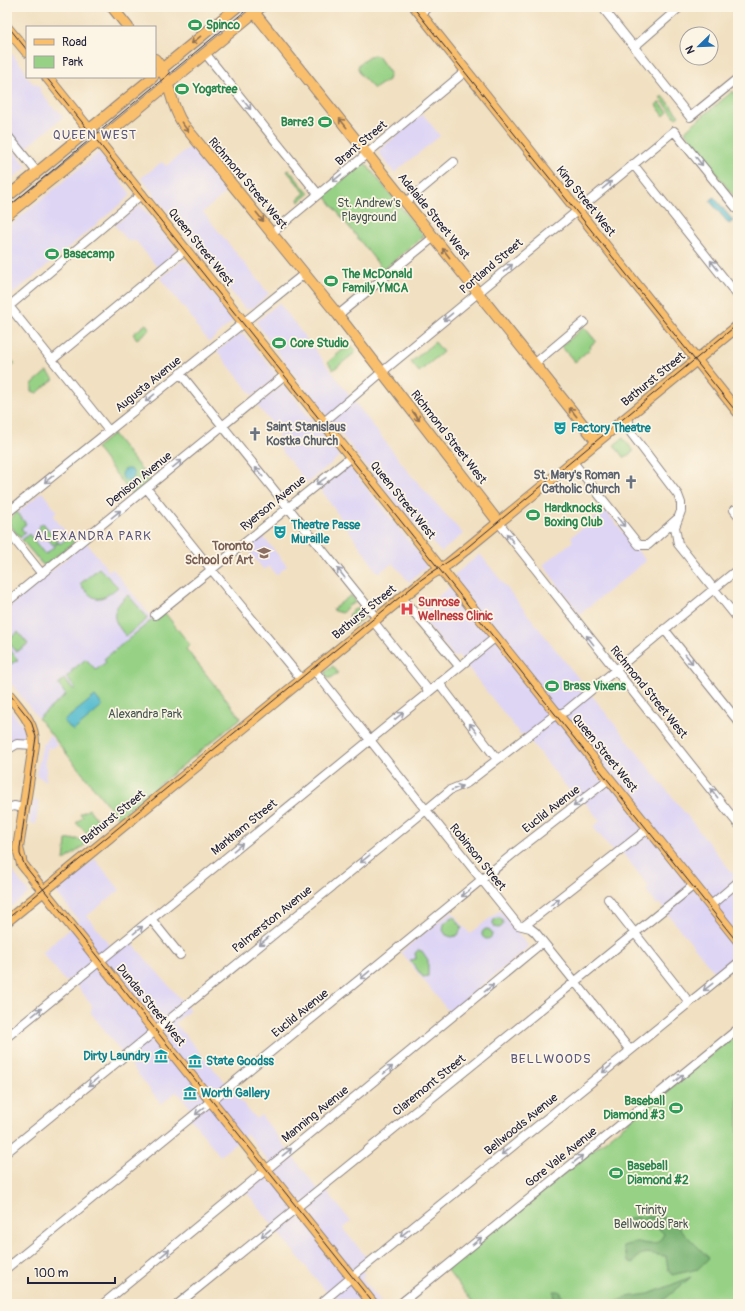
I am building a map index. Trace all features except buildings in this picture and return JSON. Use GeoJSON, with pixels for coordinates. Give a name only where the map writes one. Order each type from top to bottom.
{"type":"FeatureCollection","features":[{"type":"Feature","properties":{"kind":"main road"},"geometry":{"type":"LineString","coordinates":[[112,7],[127,26]]}},
{"type":"Feature","properties":{"kind":"main road"},"geometry":{"type":"LineString","coordinates":[[157,74],[237,7]]}},
{"type":"Feature","properties":{"kind":"main road"},"geometry":{"type":"LineString","coordinates":[[7,215],[100,141],[255,9]]}},
{"type":"Feature","properties":{"kind":"main road","name":"Adelaide Street West"},"geometry":{"type":"LineString","coordinates":[[255,9],[367,153],[597,442]]}},
{"type":"Feature","properties":{"kind":"main road","name":"King Street West"},"geometry":{"type":"LineString","coordinates":[[417,10],[738,412]]}},
{"type":"Feature","properties":{"kind":"main road"},"geometry":{"type":"LineString","coordinates":[[7,28],[26,51]]}},
{"type":"Feature","properties":{"kind":"main road","name":"Richmond Street West"},"geometry":{"type":"LineString","coordinates":[[157,74],[168,84],[178,115],[183,124],[338,315],[499,523]]}},
{"type":"Feature","properties":{"kind":"main road","name":"Queen Street West"},"geometry":{"type":"LineString","coordinates":[[48,78],[100,141],[738,940]]}},
{"type":"Feature","properties":{"kind":"main road"},"geometry":{"type":"LineString","coordinates":[[7,197],[89,128],[152,78]]}},
{"type":"Feature","properties":{"kind":"main road","name":"Bathurst Street"},"geometry":{"type":"LineString","coordinates":[[7,921],[402,598],[499,523],[738,326]]}},
{"type":"Feature","properties":{"kind":"main road","name":"Dundas Street West"},"geometry":{"type":"LineString","coordinates":[[7,693],[31,725],[34,735],[34,745],[24,808],[19,855],[24,867],[373,1304]]}},
{"type":"Feature","properties":{"kind":"street"},"geometry":{"type":"LineString","coordinates":[[417,10],[428,7]]}},
{"type":"Feature","properties":{"kind":"street"},"geometry":{"type":"LineString","coordinates":[[602,7],[690,117],[735,80],[738,90]]}},
{"type":"Feature","properties":{"kind":"street"},"geometry":{"type":"LineString","coordinates":[[634,47],[680,7]]}},
{"type":"Feature","properties":{"kind":"street"},"geometry":{"type":"LineString","coordinates":[[205,53],[318,194]]}},
{"type":"Feature","properties":{"kind":"street","name":"Brant Street"},"geometry":{"type":"LineString","coordinates":[[272,233],[466,71]]}},
{"type":"Feature","properties":{"kind":"street","name":"Portland Street"},"geometry":{"type":"LineString","coordinates":[[324,422],[478,292],[674,131],[738,210]]}},
{"type":"Feature","properties":{"kind":"street"},"geometry":{"type":"LineString","coordinates":[[7,135],[37,172]]}},
{"type":"Feature","properties":{"kind":"street"},"geometry":{"type":"LineString","coordinates":[[406,202],[454,162]]}},
{"type":"Feature","properties":{"kind":"street"},"geometry":{"type":"LineString","coordinates":[[633,164],[738,296]]}},
{"type":"Feature","properties":{"kind":"street"},"geometry":{"type":"LineString","coordinates":[[109,431],[8,307],[142,194]]}},
{"type":"Feature","properties":{"kind":"street"},"geometry":{"type":"LineString","coordinates":[[338,315],[434,237]]}},
{"type":"Feature","properties":{"kind":"street"},"geometry":{"type":"LineString","coordinates":[[52,360],[186,249]]}},
{"type":"Feature","properties":{"kind":"street","name":"Augusta Avenue"},"geometry":{"type":"LineString","coordinates":[[7,512],[304,274]]}},
{"type":"Feature","properties":{"kind":"street"},"geometry":{"type":"LineString","coordinates":[[534,364],[584,322]]}},
{"type":"Feature","properties":{"kind":"street"},"geometry":{"type":"LineString","coordinates":[[180,373],[288,507],[429,692]]}},
{"type":"Feature","properties":{"kind":"street","name":"Denison Avenue"},"geometry":{"type":"LineString","coordinates":[[7,602],[286,374]]}},
{"type":"Feature","properties":{"kind":"street"},"geometry":{"type":"LineString","coordinates":[[628,417],[631,433],[678,495],[681,503],[675,527],[678,544],[738,619]]}},
{"type":"Feature","properties":{"kind":"street","name":"Ryerson Avenue"},"geometry":{"type":"LineString","coordinates":[[154,614],[351,457]]}},
{"type":"Feature","properties":{"kind":"street"},"geometry":{"type":"LineString","coordinates":[[573,462],[639,545],[648,545],[678,519]]}},
{"type":"Feature","properties":{"kind":"street"},"geometry":{"type":"LineString","coordinates":[[147,489],[210,569],[302,680]]}},
{"type":"Feature","properties":{"kind":"street","name":"Richmond Street West"},"geometry":{"type":"LineString","coordinates":[[499,523],[738,824]]}},
{"type":"Feature","properties":{"kind":"street"},"geometry":{"type":"LineString","coordinates":[[7,530],[42,574]]}},
{"type":"Feature","properties":{"kind":"street","name":"Palmerston Avenue"},"geometry":{"type":"LineString","coordinates":[[7,1152],[450,790],[467,783],[551,718],[566,711],[738,569]]}},
{"type":"Feature","properties":{"kind":"street"},"geometry":{"type":"LineString","coordinates":[[402,598],[459,666]]}},
{"type":"Feature","properties":{"kind":"street"},"geometry":{"type":"LineString","coordinates":[[664,629],[738,721]]}},
{"type":"Feature","properties":{"kind":"street","name":"Markham Street"},"geometry":{"type":"LineString","coordinates":[[7,1037],[496,637]]}},
{"type":"Feature","properties":{"kind":"street","name":"Robinson Street"},"geometry":{"type":"LineString","coordinates":[[314,670],[481,880],[518,924],[535,932],[630,1050]]}},
{"type":"Feature","properties":{"kind":"street"},"geometry":{"type":"LineString","coordinates":[[439,683],[497,759]]}},
{"type":"Feature","properties":{"kind":"street"},"geometry":{"type":"LineString","coordinates":[[7,750],[17,744],[34,745]]}},
{"type":"Feature","properties":{"kind":"street","name":"Euclid Avenue"},"geometry":{"type":"LineString","coordinates":[[7,1268],[481,880],[609,779]]}},
{"type":"Feature","properties":{"kind":"street"},"geometry":{"type":"LineString","coordinates":[[7,808],[14,806],[24,808]]}},
{"type":"Feature","properties":{"kind":"street"},"geometry":{"type":"LineString","coordinates":[[524,926],[649,828]]}},
{"type":"Feature","properties":{"kind":"street"},"geometry":{"type":"LineString","coordinates":[[710,906],[738,882]]}},
{"type":"Feature","properties":{"kind":"street","name":"Claremont Street"},"geometry":{"type":"LineString","coordinates":[[178,1304],[575,980],[694,885]]}},
{"type":"Feature","properties":{"kind":"street"},"geometry":{"type":"LineString","coordinates":[[608,900],[635,932],[689,1002]]}},
{"type":"Feature","properties":{"kind":"street"},"geometry":{"type":"LineString","coordinates":[[151,919],[180,955]]}},
{"type":"Feature","properties":{"kind":"street","name":"Manning Avenue"},"geometry":{"type":"LineString","coordinates":[[103,1304],[543,942]]}},
{"type":"Feature","properties":{"kind":"street","name":"Bellwoods Avenue"},"geometry":{"type":"LineString","coordinates":[[320,1304],[738,963]]}},
{"type":"Feature","properties":{"kind":"street","name":"Gore Vale Avenue"},"geometry":{"type":"LineString","coordinates":[[400,1304],[738,1029]]}},
{"type":"Feature","properties":{"kind":"shaded area"},"geometry":{"type":"Polygon","coordinates":[[[7,48],[26,71],[24,72],[26,78],[34,84],[36,83],[41,89],[39,90],[55,110],[57,109],[63,117],[24,150],[7,130],[7,48]]]}},
{"type":"Feature","properties":{"kind":"shaded area"},"geometry":{"type":"Polygon","coordinates":[[[423,114],[440,136],[394,173],[378,151],[423,114]]]}},
{"type":"Feature","properties":{"kind":"shaded area"},"geometry":{"type":"Polygon","coordinates":[[[7,141],[27,167],[7,183],[7,141]]]}},
{"type":"Feature","properties":{"kind":"shaded area"},"geometry":{"type":"Polygon","coordinates":[[[191,146],[228,191],[203,212],[269,294],[253,308],[245,309],[141,178],[162,162],[166,166],[191,146]]]}},
{"type":"Feature","properties":{"kind":"shaded area"},"geometry":{"type":"Polygon","coordinates":[[[99,152],[130,193],[130,196],[7,299],[7,228],[99,152]]]}},
{"type":"Feature","properties":{"kind":"shaded area"},"geometry":{"type":"Polygon","coordinates":[[[140,205],[176,249],[175,252],[157,267],[136,241],[128,241],[115,225],[140,205]]]}},
{"type":"Feature","properties":{"kind":"shaded area"},"geometry":{"type":"Polygon","coordinates":[[[182,261],[187,262],[234,320],[209,342],[195,325],[196,323],[160,278],[182,261]]]}},
{"type":"Feature","properties":{"kind":"shaded area"},"geometry":{"type":"Polygon","coordinates":[[[279,303],[410,474],[463,534],[441,552],[397,505],[289,368],[256,322],[279,303]]]}},
{"type":"Feature","properties":{"kind":"shaded area"},"geometry":{"type":"Polygon","coordinates":[[[239,334],[244,335],[276,373],[273,380],[253,396],[217,351],[239,334]]]}},
{"type":"Feature","properties":{"kind":"shaded area"},"geometry":{"type":"Polygon","coordinates":[[[281,386],[285,386],[340,456],[307,483],[277,445],[279,432],[257,405],[281,386]]]}},
{"type":"Feature","properties":{"kind":"shaded area"},"geometry":{"type":"Polygon","coordinates":[[[348,465],[427,564],[427,566],[409,582],[393,563],[378,573],[320,488],[348,465]]]}},
{"type":"Feature","properties":{"kind":"shaded area"},"geometry":{"type":"Polygon","coordinates":[[[42,492],[57,512],[53,516],[74,542],[44,565],[41,564],[9,525],[10,519],[42,492]]]}},
{"type":"Feature","properties":{"kind":"shaded area"},"geometry":{"type":"Polygon","coordinates":[[[605,510],[646,561],[580,614],[543,565],[573,541],[571,537],[605,510]]]}},
{"type":"Feature","properties":{"kind":"shaded area","name":"Toronto School of Art"},"geometry":{"type":"Polygon","coordinates":[[[262,535],[287,566],[276,575],[269,566],[264,570],[246,548],[262,535]]]}},
{"type":"Feature","properties":{"kind":"shaded area"},"geometry":{"type":"Polygon","coordinates":[[[86,542],[109,571],[113,569],[153,619],[104,659],[106,662],[38,718],[7,678],[7,609],[86,542]]]}},
{"type":"Feature","properties":{"kind":"shaded area"},"geometry":{"type":"Polygon","coordinates":[[[480,554],[738,880],[738,956],[716,974],[659,903],[657,905],[646,890],[649,887],[618,847],[613,851],[593,827],[600,821],[580,796],[576,799],[524,733],[521,735],[458,655],[455,658],[418,613],[458,580],[454,575],[480,554]]]}},
{"type":"Feature","properties":{"kind":"shaded area"},"geometry":{"type":"Polygon","coordinates":[[[7,705],[24,728],[24,737],[7,743],[7,705]]]}},
{"type":"Feature","properties":{"kind":"shaded area"},"geometry":{"type":"Polygon","coordinates":[[[49,734],[57,745],[50,749],[48,746],[45,762],[47,770],[45,776],[47,779],[45,781],[36,775],[43,743],[46,743],[49,734]]]}},
{"type":"Feature","properties":{"kind":"shaded area"},"geometry":{"type":"Polygon","coordinates":[[[34,800],[39,801],[36,824],[30,823],[34,800]]]}},
{"type":"Feature","properties":{"kind":"shaded area"},"geometry":{"type":"Polygon","coordinates":[[[95,859],[120,890],[87,916],[116,953],[131,942],[190,1010],[175,1023],[256,1119],[261,1115],[321,1193],[326,1190],[351,1222],[343,1229],[367,1258],[358,1265],[365,1275],[362,1278],[383,1304],[336,1304],[247,1193],[275,1170],[247,1134],[220,1156],[187,1114],[192,1110],[180,1095],[176,1092],[161,1104],[91,1013],[92,1005],[71,978],[66,982],[42,952],[79,921],[56,892],[95,859]]]}},
{"type":"Feature","properties":{"kind":"shaded area"},"geometry":{"type":"Polygon","coordinates":[[[7,864],[29,893],[7,910],[7,864]]]}},
{"type":"Feature","properties":{"kind":"shaded area"},"geometry":{"type":"Polygon","coordinates":[[[500,910],[529,947],[449,1012],[401,952],[451,911],[470,934],[500,910]]]}},
{"type":"Feature","properties":{"kind":"green space"},"geometry":{"type":"Polygon","coordinates":[[[369,56],[378,56],[390,73],[388,80],[374,89],[360,74],[358,68],[359,64],[369,56]]]}},
{"type":"Feature","properties":{"kind":"green space"},"geometry":{"type":"Polygon","coordinates":[[[733,91],[738,98],[738,202],[685,132],[733,91]]]}},
{"type":"Feature","properties":{"kind":"green space"},"geometry":{"type":"Polygon","coordinates":[[[663,96],[679,116],[676,118],[660,98],[663,96]]]}},
{"type":"Feature","properties":{"kind":"green space"},"geometry":{"type":"Polygon","coordinates":[[[659,102],[668,112],[664,116],[656,105],[659,102]]]}},
{"type":"Feature","properties":{"kind":"green space","name":"St. Andrew's Playground"},"geometry":{"type":"Polygon","coordinates":[[[364,163],[424,236],[383,270],[324,195],[364,163]]]}},
{"type":"Feature","properties":{"kind":"green space"},"geometry":{"type":"Polygon","coordinates":[[[289,170],[309,194],[299,202],[298,199],[305,193],[287,171],[289,170]]]}},
{"type":"Feature","properties":{"kind":"green space"},"geometry":{"type":"Polygon","coordinates":[[[146,324],[150,329],[137,339],[133,334],[146,324]]]}},
{"type":"Feature","properties":{"kind":"green space"},"geometry":{"type":"Polygon","coordinates":[[[584,327],[596,341],[590,346],[591,348],[575,362],[561,346],[584,327]]]}},
{"type":"Feature","properties":{"kind":"green space"},"geometry":{"type":"Polygon","coordinates":[[[435,342],[443,352],[419,372],[411,362],[435,342]]]}},
{"type":"Feature","properties":{"kind":"green space"},"geometry":{"type":"Polygon","coordinates":[[[350,344],[356,352],[333,370],[328,362],[350,344]]]}},
{"type":"Feature","properties":{"kind":"green space"},"geometry":{"type":"Polygon","coordinates":[[[8,356],[15,364],[7,371],[7,357],[8,356]]]}},
{"type":"Feature","properties":{"kind":"green space"},"geometry":{"type":"Polygon","coordinates":[[[47,371],[54,379],[37,393],[32,391],[32,384],[47,371]]]}},
{"type":"Feature","properties":{"kind":"green space"},"geometry":{"type":"Polygon","coordinates":[[[113,434],[150,480],[132,495],[96,448],[113,434]]]}},
{"type":"Feature","properties":{"kind":"green space"},"geometry":{"type":"Polygon","coordinates":[[[623,438],[634,451],[624,458],[614,445],[623,438]]]}},
{"type":"Feature","properties":{"kind":"green space"},"geometry":{"type":"Polygon","coordinates":[[[17,512],[26,524],[21,528],[25,533],[20,538],[8,522],[17,512]]]}},
{"type":"Feature","properties":{"kind":"green space"},"geometry":{"type":"Polygon","coordinates":[[[43,523],[58,542],[53,545],[38,527],[43,523]]]}},
{"type":"Feature","properties":{"kind":"green space"},"geometry":{"type":"Polygon","coordinates":[[[29,534],[46,554],[59,542],[60,544],[70,536],[74,542],[46,565],[43,565],[22,540],[29,534]]]}},
{"type":"Feature","properties":{"kind":"green space"},"geometry":{"type":"Polygon","coordinates":[[[99,568],[118,587],[102,598],[90,595],[80,584],[99,568]]]}},
{"type":"Feature","properties":{"kind":"green space"},"geometry":{"type":"Polygon","coordinates":[[[128,595],[147,617],[146,620],[126,636],[117,625],[115,615],[118,605],[128,595]]]}},
{"type":"Feature","properties":{"kind":"green space"},"geometry":{"type":"Polygon","coordinates":[[[351,595],[356,602],[348,606],[342,613],[334,611],[333,609],[351,595]]]}},
{"type":"Feature","properties":{"kind":"green space"},"geometry":{"type":"Polygon","coordinates":[[[361,608],[365,616],[353,626],[349,616],[353,610],[361,608]]]}},
{"type":"Feature","properties":{"kind":"green space","name":"Alexandra Park"},"geometry":{"type":"Polygon","coordinates":[[[165,613],[190,645],[186,649],[241,718],[118,818],[38,718],[66,695],[58,684],[64,679],[73,689],[75,688],[66,677],[72,673],[71,671],[86,659],[96,670],[106,662],[104,659],[153,619],[155,621],[165,613]]]}},
{"type":"Feature","properties":{"kind":"green space"},"geometry":{"type":"Polygon","coordinates":[[[18,632],[28,644],[18,651],[15,651],[8,640],[18,632]]]}},
{"type":"Feature","properties":{"kind":"green space"},"geometry":{"type":"Polygon","coordinates":[[[10,650],[18,660],[9,665],[7,652],[10,650]]]}},
{"type":"Feature","properties":{"kind":"green space"},"geometry":{"type":"Polygon","coordinates":[[[333,666],[338,673],[331,678],[327,678],[325,672],[333,666]]]}},
{"type":"Feature","properties":{"kind":"green space"},"geometry":{"type":"Polygon","coordinates":[[[89,809],[101,825],[89,835],[76,823],[83,817],[80,814],[89,809]]]}},
{"type":"Feature","properties":{"kind":"green space"},"geometry":{"type":"Polygon","coordinates":[[[76,839],[90,841],[64,861],[66,840],[76,839]]]}},
{"type":"Feature","properties":{"kind":"green space"},"geometry":{"type":"Polygon","coordinates":[[[453,916],[462,927],[458,935],[452,937],[446,935],[443,930],[444,924],[453,916]]]}},
{"type":"Feature","properties":{"kind":"green space"},"geometry":{"type":"Polygon","coordinates":[[[496,918],[500,918],[503,923],[500,928],[496,928],[493,925],[493,921],[496,918]]]}},
{"type":"Feature","properties":{"kind":"green space"},"geometry":{"type":"Polygon","coordinates":[[[485,929],[489,929],[491,930],[491,938],[485,939],[482,936],[482,932],[485,929]]]}},
{"type":"Feature","properties":{"kind":"green space"},"geometry":{"type":"Polygon","coordinates":[[[418,950],[422,951],[428,960],[428,976],[423,977],[410,960],[416,959],[415,953],[418,950]]]}},
{"type":"Feature","properties":{"kind":"green space","name":"Trinity Bellwoods Park"},"geometry":{"type":"Polygon","coordinates":[[[738,1033],[738,1304],[474,1304],[446,1269],[738,1033]]]}},
{"type":"Feature","properties":{"kind":"green space"},"geometry":{"type":"Polygon","coordinates":[[[662,1217],[674,1223],[709,1258],[698,1269],[672,1275],[668,1269],[666,1256],[647,1253],[639,1255],[633,1264],[628,1262],[623,1246],[634,1243],[655,1244],[664,1234],[648,1225],[635,1225],[617,1228],[617,1224],[632,1218],[662,1217]]]}},
{"type":"Feature","properties":{"kind":"green space"},"geometry":{"type":"Polygon","coordinates":[[[691,1277],[659,1304],[612,1304],[626,1297],[649,1294],[691,1277]]]}},
{"type":"Feature","properties":{"kind":"green space"},"geometry":{"type":"Polygon","coordinates":[[[554,1291],[559,1291],[561,1293],[564,1304],[555,1304],[554,1291]]]}},
{"type":"Feature","properties":{"kind":"water"},"geometry":{"type":"Polygon","coordinates":[[[714,197],[733,221],[729,224],[710,201],[714,197]]]}},
{"type":"Feature","properties":{"kind":"water"},"geometry":{"type":"Polygon","coordinates":[[[130,469],[133,470],[133,480],[126,481],[123,480],[122,473],[123,470],[130,469]]]}},
{"type":"Feature","properties":{"kind":"water"},"geometry":{"type":"Polygon","coordinates":[[[95,696],[103,706],[73,731],[64,721],[95,696]]]}},
{"type":"Feature","properties":{"kind":"tram line"},"geometry":{"type":"LineString","coordinates":[[7,208],[250,7]]}},
{"type":"Feature","properties":{"kind":"tram line"},"geometry":{"type":"LineString","coordinates":[[413,7],[738,414]]}},
{"type":"Feature","properties":{"kind":"tram line"},"geometry":{"type":"LineString","coordinates":[[7,25],[26,49]]}},
{"type":"Feature","properties":{"kind":"tram line"},"geometry":{"type":"LineString","coordinates":[[47,78],[738,943]]}},
{"type":"Feature","properties":{"kind":"tram line"},"geometry":{"type":"LineString","coordinates":[[7,919],[422,579],[458,555],[738,324]]}},
{"type":"Feature","properties":{"kind":"tram line"},"geometry":{"type":"LineString","coordinates":[[7,691],[31,721],[36,737],[20,848],[20,854],[25,866],[374,1304]]}},
{"type":"Feature","properties":{"kind":"place","name":"Spinco"},"geometry":{"type":"Point","coordinates":[195,25]}},
{"type":"Feature","properties":{"kind":"place","name":"Yogatree"},"geometry":{"type":"Point","coordinates":[182,89]}},
{"type":"Feature","properties":{"kind":"place","name":"Barre3"},"geometry":{"type":"Point","coordinates":[325,122]}},
{"type":"Feature","properties":{"kind":"place","name":"Basecamp"},"geometry":{"type":"Point","coordinates":[52,254]}},
{"type":"Feature","properties":{"kind":"place","name":"The McDonald Family YMCA"},"geometry":{"type":"Point","coordinates":[331,281]}},
{"type":"Feature","properties":{"kind":"place","name":"Core Studio"},"geometry":{"type":"Point","coordinates":[279,343]}},
{"type":"Feature","properties":{"kind":"place","name":"Factory Theatre"},"geometry":{"type":"Point","coordinates":[560,428]}},
{"type":"Feature","properties":{"kind":"place","name":"Saint Stanislaus Kostka Church"},"geometry":{"type":"Point","coordinates":[255,434]}},
{"type":"Feature","properties":{"kind":"place","name":"St. Mary's Roman Catholic Church"},"geometry":{"type":"Point","coordinates":[631,482]}},
{"type":"Feature","properties":{"kind":"place","name":"Hardknocks Boxing Club"},"geometry":{"type":"Point","coordinates":[533,515]}},
{"type":"Feature","properties":{"kind":"place","name":"Theatre Passe Muraille"},"geometry":{"type":"Point","coordinates":[280,532]}},
{"type":"Feature","properties":{"kind":"place","name":"Toronto School of Art"},"geometry":{"type":"Point","coordinates":[264,553]}},
{"type":"Feature","properties":{"kind":"place","name":"Sunrose Wellness Clinic"},"geometry":{"type":"Point","coordinates":[407,609]}},
{"type":"Feature","properties":{"kind":"place","name":"Brass Vixens"},"geometry":{"type":"Point","coordinates":[552,686]}},
{"type":"Feature","properties":{"kind":"place","name":"Dirty Laundry"},"geometry":{"type":"Point","coordinates":[161,1056]}},
{"type":"Feature","properties":{"kind":"place","name":"State Goodss"},"geometry":{"type":"Point","coordinates":[195,1061]}},
{"type":"Feature","properties":{"kind":"place","name":"Worth Gallery"},"geometry":{"type":"Point","coordinates":[190,1093]}},
{"type":"Feature","properties":{"kind":"place","name":"Baseball Diamond #3"},"geometry":{"type":"Point","coordinates":[676,1108]}},
{"type":"Feature","properties":{"kind":"place","name":"Baseball Diamond #2"},"geometry":{"type":"Point","coordinates":[616,1173]}},
{"type":"Feature","properties":{"kind":"district","name":"QUEEN WEST"},"geometry":{"type":"Point","coordinates":[95,134]}},
{"type":"Feature","properties":{"kind":"district","name":"ALEXANDRA PARK"},"geometry":{"type":"Point","coordinates":[93,535]}},
{"type":"Feature","properties":{"kind":"district","name":"BELLWOODS"},"geometry":{"type":"Point","coordinates":[551,1058]}}]}
